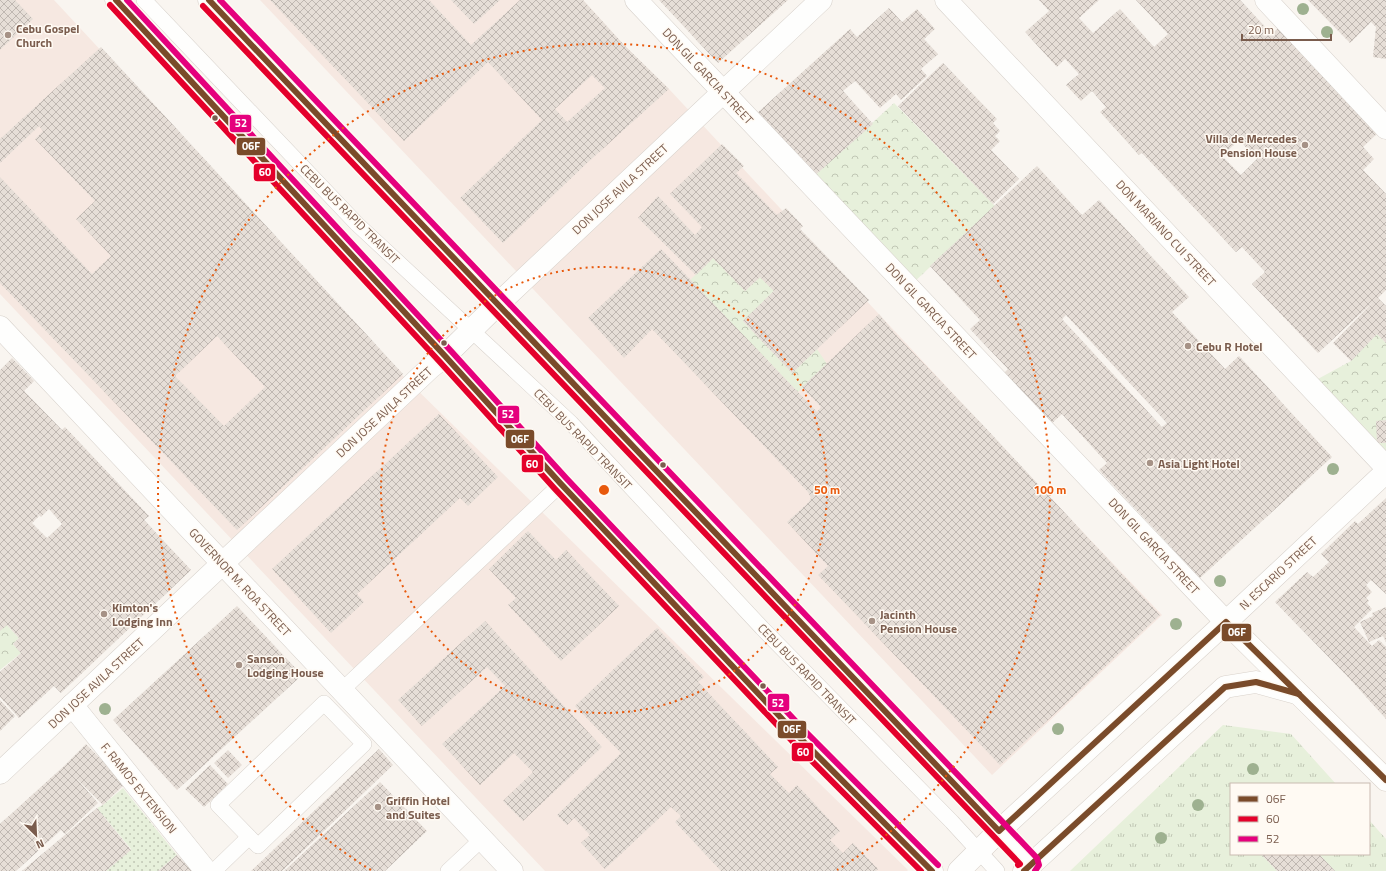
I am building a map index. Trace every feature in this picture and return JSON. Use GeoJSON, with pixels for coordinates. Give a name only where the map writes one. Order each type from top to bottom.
{"type":"FeatureCollection","features":[{"type":"Feature","properties":{"kind":"street"},"geometry":{"type":"LineString","coordinates":[[116,0],[445,356],[561,484],[800,738],[932,871]]}},
{"type":"Feature","properties":{"kind":"street"},"geometry":{"type":"LineString","coordinates":[[209,0],[497,305],[999,831],[1027,867],[1225,687],[1256,682],[1299,694]]}},
{"type":"Feature","properties":{"kind":"street","name":"DON GIL GARCIA STREET"},"geometry":{"type":"LineString","coordinates":[[636,0],[1226,622],[1386,780]]}},
{"type":"Feature","properties":{"kind":"street","name":"DON JOSE AVILA STREET"},"geometry":{"type":"LineString","coordinates":[[0,773],[431,367],[445,356],[820,0]]}},
{"type":"Feature","properties":{"kind":"street","name":"DON MARIANO CUI STREET"},"geometry":{"type":"LineString","coordinates":[[946,0],[1386,467]]}},
{"type":"Feature","properties":{"kind":"street"},"geometry":{"type":"LineString","coordinates":[[1266,0],[1386,128]]}},
{"type":"Feature","properties":{"kind":"street","name":"GOVERNOR M. ROA STREET"},"geometry":{"type":"LineString","coordinates":[[0,328],[512,871]]}},
{"type":"Feature","properties":{"kind":"street","name":"N. ESCARIO STREET"},"geometry":{"type":"LineString","coordinates":[[959,871],[999,831],[1386,472]]}},
{"type":"Feature","properties":{"kind":"street","name":"F. RAMOS EXTENSION"},"geometry":{"type":"LineString","coordinates":[[72,706],[206,871]]}},
{"type":"Feature","properties":{"kind":"lane","name":"CEBU BUS RAPID TRANSIT"},"geometry":{"type":"LineString","coordinates":[[144,0],[357,224],[571,423],[762,628],[979,850],[997,871]]}},
{"type":"Feature","properties":{"kind":"lane"},"geometry":{"type":"LineString","coordinates":[[333,712],[345,693],[561,484]]}},
{"type":"Feature","properties":{"kind":"lane"},"geometry":{"type":"LineString","coordinates":[[324,703],[333,712],[364,744],[258,846],[218,805],[324,703]]}},
{"type":"Feature","properties":{"kind":"lane"},"geometry":{"type":"LineString","coordinates":[[214,871],[249,837]]}},
{"type":"Feature","properties":{"kind":"lane"},"geometry":{"type":"LineString","coordinates":[[448,871],[482,839]]}},
{"type":"Feature","properties":{"kind":"shaded area"},"geometry":{"type":"Polygon","coordinates":[[[0,0],[54,0],[404,377],[908,870],[545,871],[0,294],[0,0]]]}},
{"type":"Feature","properties":{"kind":"shaded area"},"geometry":{"type":"Polygon","coordinates":[[[260,0],[583,0],[624,45],[669,89],[1041,488],[1162,615],[992,775],[260,0]]]}},
{"type":"Feature","properties":{"kind":"green space"},"geometry":{"type":"Polygon","coordinates":[[[894,103],[995,206],[912,284],[812,178],[894,103]]]}},
{"type":"Feature","properties":{"kind":"green space"},"geometry":{"type":"Polygon","coordinates":[[[713,258],[745,291],[760,277],[774,291],[743,321],[792,373],[817,349],[827,364],[798,392],[690,280],[713,258]]]}},
{"type":"Feature","properties":{"kind":"green space"},"geometry":{"type":"Polygon","coordinates":[[[1377,334],[1386,343],[1386,451],[1316,380],[1351,361],[1377,334]]]}},
{"type":"Feature","properties":{"kind":"green space"},"geometry":{"type":"Polygon","coordinates":[[[0,618],[19,638],[13,644],[21,653],[0,670],[0,618]]]}},
{"type":"Feature","properties":{"kind":"green space"},"geometry":{"type":"Polygon","coordinates":[[[1223,725],[1291,734],[1335,783],[1230,783],[1230,855],[1262,855],[1277,871],[1070,871],[1223,725]]]}},
{"type":"Feature","properties":{"kind":"green space"},"geometry":{"type":"Polygon","coordinates":[[[123,788],[177,855],[158,871],[106,871],[131,849],[97,808],[103,805],[123,788]]]}},
{"type":"Feature","properties":{"kind":"green space"},"geometry":{"type":"Polygon","coordinates":[[[1370,821],[1386,839],[1386,871],[1335,871],[1320,855],[1370,855],[1370,821]]]}},
{"type":"Feature","properties":{"kind":"building","name":"Cebu Gospel Church"},"geometry":{"type":"Polygon","coordinates":[[[0,0],[15,0],[33,19],[0,50],[0,0]]]}},
{"type":"Feature","properties":{"kind":"building"},"geometry":{"type":"Polygon","coordinates":[[[270,0],[429,0],[471,45],[520,0],[583,0],[624,45],[669,89],[586,164],[503,243],[460,198],[542,120],[488,62],[404,141],[270,0]],[[592,75],[555,109],[567,122],[605,88],[592,75]]]}},
{"type":"Feature","properties":{"kind":"building"},"geometry":{"type":"Polygon","coordinates":[[[451,0],[500,0],[474,24],[451,0]]]}},
{"type":"Feature","properties":{"kind":"building"},"geometry":{"type":"Polygon","coordinates":[[[659,0],[788,0],[718,63],[659,0]]]}},
{"type":"Feature","properties":{"kind":"building"},"geometry":{"type":"Polygon","coordinates":[[[1039,0],[1099,0],[1079,18],[1093,33],[1120,9],[1154,47],[1168,34],[1136,0],[1240,0],[1272,34],[1278,28],[1381,130],[1363,147],[1374,159],[1363,170],[1386,194],[1386,290],[1378,298],[1386,306],[1386,343],[1377,334],[1351,361],[1333,343],[1374,301],[1318,353],[1252,284],[1265,272],[1242,247],[1236,252],[1142,153],[1139,155],[1100,112],[1106,107],[1092,91],[1081,101],[1066,85],[1079,74],[1065,59],[1057,67],[1025,32],[1049,11],[1039,0]],[[1239,140],[1222,156],[1241,175],[1257,159],[1239,140]]]}},
{"type":"Feature","properties":{"kind":"building"},"geometry":{"type":"Polygon","coordinates":[[[1308,0],[1386,0],[1386,59],[1373,57],[1376,27],[1371,22],[1350,43],[1308,0]]]}},
{"type":"Feature","properties":{"kind":"building"},"geometry":{"type":"Polygon","coordinates":[[[889,8],[902,22],[917,9],[935,29],[924,39],[938,54],[921,69],[927,76],[901,100],[896,94],[880,108],[855,81],[843,91],[873,124],[812,178],[755,115],[850,29],[857,37],[889,8]]]}},
{"type":"Feature","properties":{"kind":"building"},"geometry":{"type":"Polygon","coordinates":[[[101,47],[403,374],[237,530],[0,283],[0,177],[92,274],[111,256],[76,219],[95,201],[35,139],[43,131],[39,126],[0,163],[0,139],[101,47]],[[217,336],[175,376],[224,426],[265,387],[217,336]]]}},
{"type":"Feature","properties":{"kind":"building"},"geometry":{"type":"Polygon","coordinates":[[[943,63],[997,119],[993,123],[1000,131],[995,136],[1000,141],[991,150],[1019,179],[993,204],[898,106],[943,63]]]}},
{"type":"Feature","properties":{"kind":"building"},"geometry":{"type":"Polygon","coordinates":[[[722,144],[744,166],[736,173],[777,215],[786,208],[803,226],[800,229],[869,300],[792,373],[743,321],[774,291],[760,277],[745,291],[713,258],[696,275],[638,218],[658,196],[695,235],[702,227],[670,194],[722,144]]]}},
{"type":"Feature","properties":{"kind":"building"},"geometry":{"type":"Polygon","coordinates":[[[1037,166],[1082,215],[1099,200],[1189,297],[1172,312],[1225,369],[1239,356],[1332,457],[1200,578],[1099,470],[1107,463],[1062,414],[1051,424],[1004,373],[1008,369],[970,329],[980,320],[930,266],[1037,166]],[[1066,315],[1062,319],[1162,427],[1167,423],[1066,315]]]}},
{"type":"Feature","properties":{"kind":"building"},"geometry":{"type":"Polygon","coordinates":[[[661,249],[817,412],[821,407],[802,387],[879,314],[897,336],[982,424],[1160,615],[1000,765],[818,575],[828,566],[787,522],[808,503],[811,498],[808,492],[652,329],[624,358],[588,318],[661,249]]]}},
{"type":"Feature","properties":{"kind":"building"},"geometry":{"type":"Polygon","coordinates":[[[12,358],[34,381],[24,391],[62,430],[65,427],[149,516],[144,520],[191,570],[61,693],[54,686],[19,718],[0,697],[0,672],[21,653],[13,644],[19,638],[7,625],[0,631],[0,370],[12,358]],[[32,509],[39,516],[32,523],[47,538],[62,524],[49,509],[41,517],[32,509]]]}},
{"type":"Feature","properties":{"kind":"building"},"geometry":{"type":"Polygon","coordinates":[[[439,414],[498,477],[468,506],[460,498],[357,594],[364,602],[331,633],[272,569],[439,414]]]}},
{"type":"Feature","properties":{"kind":"building"},"geometry":{"type":"Polygon","coordinates":[[[1386,420],[1386,443],[1377,443],[1376,421],[1386,420]]]}},
{"type":"Feature","properties":{"kind":"building"},"geometry":{"type":"Polygon","coordinates":[[[1386,498],[1386,594],[1371,580],[1366,585],[1372,592],[1366,598],[1369,601],[1367,603],[1372,609],[1354,627],[1372,646],[1379,640],[1386,647],[1386,719],[1348,677],[1275,602],[1307,572],[1313,577],[1329,562],[1321,554],[1355,521],[1358,524],[1386,498]]]}},
{"type":"Feature","properties":{"kind":"building"},"geometry":{"type":"Polygon","coordinates":[[[528,531],[556,560],[566,550],[619,606],[561,661],[508,605],[516,598],[489,569],[528,531]]]}},
{"type":"Feature","properties":{"kind":"building"},"geometry":{"type":"Polygon","coordinates":[[[237,606],[302,675],[177,790],[113,720],[237,606]]]}},
{"type":"Feature","properties":{"kind":"building"},"geometry":{"type":"Polygon","coordinates":[[[1386,607],[1386,642],[1383,636],[1369,642],[1360,622],[1373,616],[1372,613],[1386,607]]]}},
{"type":"Feature","properties":{"kind":"building"},"geometry":{"type":"Polygon","coordinates":[[[485,621],[602,747],[523,821],[503,801],[533,772],[514,753],[480,785],[442,744],[505,686],[487,667],[422,726],[398,700],[485,621]]]}},
{"type":"Feature","properties":{"kind":"building"},"geometry":{"type":"Polygon","coordinates":[[[657,628],[704,677],[698,682],[778,767],[770,774],[789,793],[797,785],[840,831],[830,840],[843,853],[853,843],[878,869],[876,871],[721,871],[675,822],[681,816],[671,807],[605,869],[581,843],[590,835],[574,818],[567,825],[557,815],[621,753],[575,706],[657,628]]]}},
{"type":"Feature","properties":{"kind":"building"},"geometry":{"type":"Polygon","coordinates":[[[0,700],[15,716],[0,731],[0,700]]]}},
{"type":"Feature","properties":{"kind":"building"},"geometry":{"type":"Polygon","coordinates":[[[86,744],[125,784],[103,805],[74,776],[98,803],[65,834],[61,830],[16,871],[0,871],[0,824],[86,744]]]}},
{"type":"Feature","properties":{"kind":"building"},"geometry":{"type":"Polygon","coordinates":[[[379,749],[393,765],[282,871],[251,871],[379,749]]]}},
{"type":"Feature","properties":{"kind":"building"},"geometry":{"type":"Polygon","coordinates":[[[228,750],[242,765],[228,778],[214,763],[228,750]]]}},
{"type":"Feature","properties":{"kind":"building"},"geometry":{"type":"Polygon","coordinates":[[[210,765],[228,784],[204,807],[185,789],[210,765]]]}},
{"type":"Feature","properties":{"kind":"building","name":"Griffin Hotel and Suites"},"geometry":{"type":"Polygon","coordinates":[[[380,782],[427,831],[385,871],[284,871],[380,782]]]}},
{"type":"Feature","properties":{"kind":"building"},"geometry":{"type":"Polygon","coordinates":[[[97,808],[131,850],[106,871],[22,871],[97,808]]]}},
{"type":"Feature","properties":{"kind":"building"},"geometry":{"type":"Polygon","coordinates":[[[177,855],[192,871],[158,871],[177,855]]]}},
{"type":"Feature","properties":{"kind":"building"},"geometry":{"type":"Polygon","coordinates":[[[1262,855],[1320,855],[1335,871],[1277,871],[1262,855]]]}},
{"type":"Feature","properties":{"kind":"transit line","name":"06F"},"geometry":{"type":"LineString","coordinates":[[116,0],[445,356],[561,484],[800,738],[932,871]]}},
{"type":"Feature","properties":{"kind":"transit line","name":"52"},"geometry":{"type":"LineString","coordinates":[[127,0],[567,479],[806,732],[938,865]]}},
{"type":"Feature","properties":{"kind":"transit line","name":"06F"},"geometry":{"type":"LineString","coordinates":[[209,0],[999,831],[1226,622],[1386,780]]}},
{"type":"Feature","properties":{"kind":"transit line","name":"52"},"geometry":{"type":"LineString","coordinates":[[220,0],[1037,858],[1039,865],[1035,871]]}},
{"type":"Feature","properties":{"kind":"transit line","name":"60"},"geometry":{"type":"LineString","coordinates":[[110,5],[439,361],[555,489],[794,743],[921,871]]}},
{"type":"Feature","properties":{"kind":"transit line","name":"60"},"geometry":{"type":"LineString","coordinates":[[203,6],[1020,864],[1018,865]]}},
{"type":"Feature","properties":{"kind":"transit line","name":"06F"},"geometry":{"type":"LineString","coordinates":[[1024,871],[1225,687],[1256,682],[1299,694]]}},
{"type":"Feature","properties":{"kind":"place","name":"Cebu Gospel Church"},"geometry":{"type":"Point","coordinates":[8,35]}},
{"type":"Feature","properties":{"kind":"place","name":"Villa de Mercedes Pension House"},"geometry":{"type":"Point","coordinates":[1305,145]}},
{"type":"Feature","properties":{"kind":"place","name":"Cebu R Hotel"},"geometry":{"type":"Point","coordinates":[1188,346]}},
{"type":"Feature","properties":{"kind":"place","name":"Asia Light Hotel"},"geometry":{"type":"Point","coordinates":[1150,463]}},
{"type":"Feature","properties":{"kind":"place","name":"Kimton's Lodging Inn"},"geometry":{"type":"Point","coordinates":[104,614]}},
{"type":"Feature","properties":{"kind":"place","name":"Jacinth Pension House"},"geometry":{"type":"Point","coordinates":[872,621]}},
{"type":"Feature","properties":{"kind":"place","name":"Sanson Lodging House"},"geometry":{"type":"Point","coordinates":[239,665]}},
{"type":"Feature","properties":{"kind":"place","name":"Griffin Hotel and Suites"},"geometry":{"type":"Point","coordinates":[378,807]}}]}
